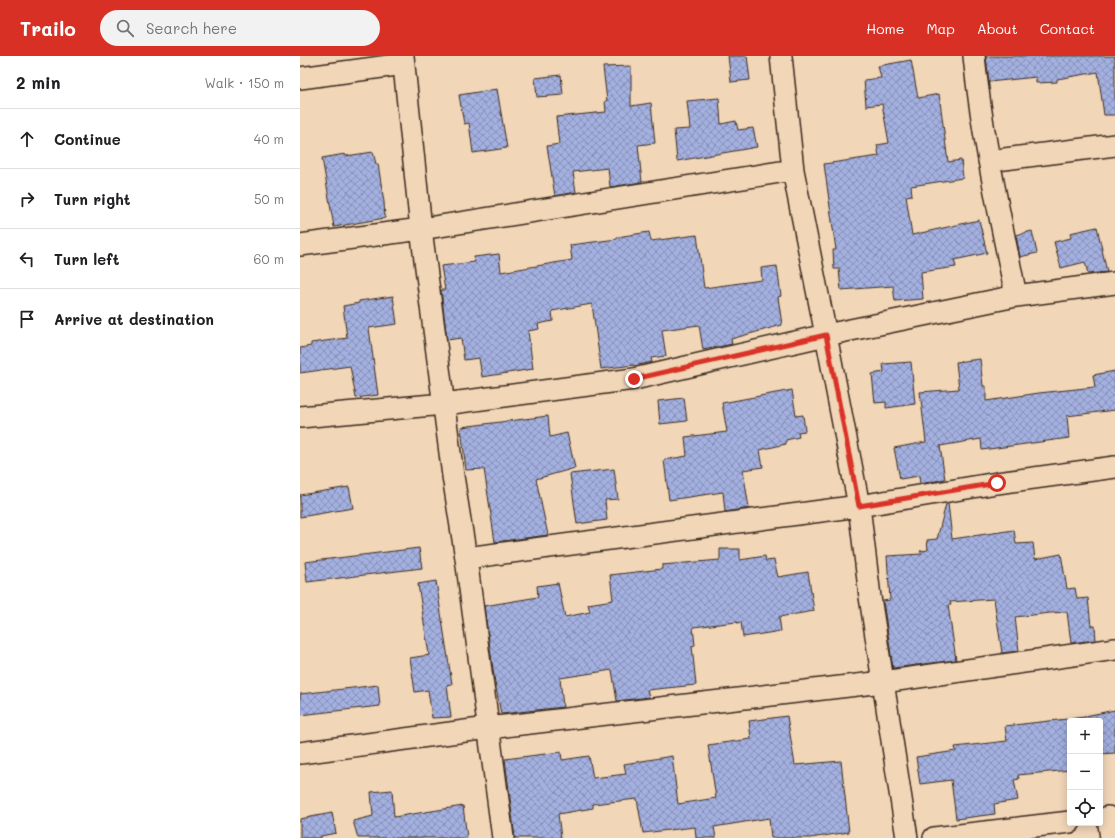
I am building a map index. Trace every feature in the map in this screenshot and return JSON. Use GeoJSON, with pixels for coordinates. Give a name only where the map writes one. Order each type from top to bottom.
{"type":"FeatureCollection","features":[{"type":"Feature","properties":{"kind":"street"},"geometry":{"type":"LineString","coordinates":[[781,56],[793,170],[859,506],[870,597],[907,838]]}},
{"type":"Feature","properties":{"kind":"street"},"geometry":{"type":"LineString","coordinates":[[974,56],[976,82],[989,161],[1016,296]]}},
{"type":"Feature","properties":{"kind":"street"},"geometry":{"type":"LineString","coordinates":[[300,78],[403,60],[421,229],[503,838]]}},
{"type":"Feature","properties":{"kind":"street"},"geometry":{"type":"LineString","coordinates":[[989,161],[1115,145]]}},
{"type":"Feature","properties":{"kind":"street"},"geometry":{"type":"LineString","coordinates":[[300,245],[421,229],[793,170]]}},
{"type":"Feature","properties":{"kind":"street"},"geometry":{"type":"LineString","coordinates":[[300,417],[444,404],[634,379],[826,335],[1016,296],[1115,282]]}},
{"type":"Feature","properties":{"kind":"street"},"geometry":{"type":"LineString","coordinates":[[466,558],[859,506],[997,483],[1115,467]]}},
{"type":"Feature","properties":{"kind":"street"},"geometry":{"type":"LineString","coordinates":[[300,753],[488,728],[883,682],[1115,648]]}},
{"type":"Feature","properties":{"kind":"street"},"geometry":{"type":"LineString","coordinates":[[1108,817],[1111,838]]}},
{"type":"Feature","properties":{"kind":"street"},"geometry":{"type":"LineString","coordinates":[[934,838],[1067,822]]}},
{"type":"Feature","properties":{"kind":"building"},"geometry":{"type":"Polygon","coordinates":[[[728,56],[747,56],[750,80],[731,82],[728,56]]]}},
{"type":"Feature","properties":{"kind":"building"},"geometry":{"type":"Polygon","coordinates":[[[986,56],[1115,56],[1115,115],[1104,115],[1098,72],[1057,79],[1057,82],[1036,83],[1036,77],[989,82],[986,56]]]}},
{"type":"Feature","properties":{"kind":"building"},"geometry":{"type":"Polygon","coordinates":[[[911,60],[918,98],[939,94],[948,162],[961,160],[963,178],[911,186],[912,195],[906,196],[912,235],[979,220],[987,253],[954,260],[956,267],[921,272],[923,299],[895,301],[893,286],[841,290],[839,269],[834,269],[833,250],[836,250],[824,164],[879,156],[877,145],[889,143],[882,104],[866,106],[864,80],[881,78],[878,66],[911,60]]]}},
{"type":"Feature","properties":{"kind":"building"},"geometry":{"type":"Polygon","coordinates":[[[631,66],[631,106],[651,103],[655,143],[638,145],[642,182],[610,187],[608,168],[573,172],[576,192],[555,196],[547,146],[559,144],[556,117],[606,112],[605,101],[607,101],[603,67],[631,66]]]}},
{"type":"Feature","properties":{"kind":"building"},"geometry":{"type":"Polygon","coordinates":[[[561,75],[563,95],[537,97],[535,78],[561,75]]]}},
{"type":"Feature","properties":{"kind":"building"},"geometry":{"type":"Polygon","coordinates":[[[497,89],[507,148],[473,153],[469,123],[464,124],[459,95],[497,89]]]}},
{"type":"Feature","properties":{"kind":"building"},"geometry":{"type":"Polygon","coordinates":[[[719,98],[721,124],[736,121],[738,130],[753,128],[757,147],[677,161],[674,130],[690,129],[687,101],[719,98]]]}},
{"type":"Feature","properties":{"kind":"building"},"geometry":{"type":"Polygon","coordinates":[[[373,152],[376,164],[378,164],[385,218],[334,227],[322,158],[345,154],[346,156],[373,152]]]}},
{"type":"Feature","properties":{"kind":"building"},"geometry":{"type":"Polygon","coordinates":[[[1097,227],[1107,272],[1088,274],[1085,262],[1061,268],[1054,242],[1071,238],[1070,233],[1097,227]]]}},
{"type":"Feature","properties":{"kind":"building"},"geometry":{"type":"Polygon","coordinates":[[[1032,231],[1037,253],[1020,257],[1016,235],[1032,231]]]}},
{"type":"Feature","properties":{"kind":"building"},"geometry":{"type":"Polygon","coordinates":[[[649,232],[651,241],[697,235],[704,288],[762,280],[761,268],[777,266],[781,296],[778,297],[782,325],[731,339],[732,344],[703,350],[699,325],[662,330],[666,356],[651,358],[652,362],[634,366],[601,369],[592,304],[552,311],[553,321],[538,324],[539,329],[528,331],[533,369],[482,377],[479,358],[464,360],[461,338],[447,340],[441,290],[445,290],[441,266],[475,262],[474,257],[499,254],[501,272],[572,260],[570,245],[617,239],[617,237],[649,232]]]}},
{"type":"Feature","properties":{"kind":"building"},"geometry":{"type":"Polygon","coordinates":[[[393,296],[397,324],[369,328],[378,395],[356,398],[350,366],[300,373],[300,348],[311,346],[311,343],[347,338],[343,306],[359,303],[359,301],[393,296]]]}},
{"type":"Feature","properties":{"kind":"building"},"geometry":{"type":"Polygon","coordinates":[[[980,359],[983,386],[986,386],[986,401],[1095,387],[1093,375],[1115,371],[1115,410],[1067,416],[1069,438],[982,450],[981,439],[940,446],[945,479],[920,484],[919,476],[900,479],[894,448],[926,442],[920,392],[959,389],[956,362],[980,359]]]}},
{"type":"Feature","properties":{"kind":"building"},"geometry":{"type":"Polygon","coordinates":[[[911,362],[915,404],[886,408],[886,402],[875,403],[872,374],[884,372],[883,364],[911,362]]]}},
{"type":"Feature","properties":{"kind":"building"},"geometry":{"type":"Polygon","coordinates":[[[792,390],[796,416],[803,415],[805,431],[798,432],[799,437],[786,440],[786,444],[760,450],[763,467],[743,470],[749,508],[725,512],[723,492],[669,500],[664,460],[687,456],[685,437],[727,432],[722,403],[792,390]]]}},
{"type":"Feature","properties":{"kind":"building"},"geometry":{"type":"Polygon","coordinates":[[[684,398],[687,421],[660,424],[658,401],[684,398]]]}},
{"type":"Feature","properties":{"kind":"building"},"geometry":{"type":"Polygon","coordinates":[[[548,416],[550,437],[567,433],[575,468],[536,479],[548,535],[495,542],[484,469],[466,470],[461,427],[548,416]]]}},
{"type":"Feature","properties":{"kind":"building"},"geometry":{"type":"Polygon","coordinates":[[[614,469],[618,499],[605,500],[607,520],[577,524],[570,474],[614,469]]]}},
{"type":"Feature","properties":{"kind":"building"},"geometry":{"type":"Polygon","coordinates":[[[349,487],[353,508],[300,517],[300,495],[349,487]]]}},
{"type":"Feature","properties":{"kind":"building"},"geometry":{"type":"Polygon","coordinates":[[[948,503],[952,539],[1014,530],[1016,544],[1033,543],[1035,559],[1061,554],[1067,589],[1075,588],[1077,599],[1088,598],[1091,626],[1095,626],[1096,640],[1071,643],[1067,612],[1015,617],[1019,651],[1002,653],[994,599],[950,602],[951,605],[948,605],[956,660],[893,668],[883,601],[890,600],[887,556],[922,554],[920,551],[928,550],[927,540],[937,539],[946,504],[948,503]]]}},
{"type":"Feature","properties":{"kind":"building"},"geometry":{"type":"Polygon","coordinates":[[[419,548],[422,568],[307,582],[305,562],[419,548]]]}},
{"type":"Feature","properties":{"kind":"building"},"geometry":{"type":"Polygon","coordinates":[[[720,549],[740,549],[740,560],[765,556],[766,561],[774,560],[778,577],[808,572],[814,611],[779,617],[781,631],[743,637],[741,622],[693,627],[695,645],[692,646],[696,685],[647,690],[649,697],[617,701],[612,670],[560,678],[563,707],[501,714],[484,606],[538,597],[537,586],[558,583],[565,617],[590,612],[588,604],[613,600],[610,575],[662,569],[662,565],[720,560],[720,549]]]}},
{"type":"Feature","properties":{"kind":"building"},"geometry":{"type":"Polygon","coordinates":[[[436,581],[452,684],[447,685],[451,717],[432,718],[428,690],[415,692],[410,658],[429,655],[418,584],[436,581]]]}},
{"type":"Feature","properties":{"kind":"building"},"geometry":{"type":"Polygon","coordinates":[[[378,685],[380,706],[300,715],[300,694],[378,685]]]}},
{"type":"Feature","properties":{"kind":"building"},"geometry":{"type":"Polygon","coordinates":[[[1115,710],[1115,753],[1103,754],[1103,718],[1076,718],[1115,710]]]}},
{"type":"Feature","properties":{"kind":"building"},"geometry":{"type":"Polygon","coordinates":[[[787,716],[795,765],[841,761],[849,832],[810,838],[771,838],[769,818],[714,827],[716,838],[696,838],[695,827],[643,833],[637,799],[593,804],[593,808],[558,814],[561,838],[515,838],[505,759],[561,752],[562,760],[589,756],[593,778],[626,774],[624,764],[672,756],[678,804],[716,798],[708,745],[751,739],[749,721],[787,716]]]}},
{"type":"Feature","properties":{"kind":"building"},"geometry":{"type":"Polygon","coordinates":[[[1067,719],[1067,770],[1018,775],[1019,779],[1014,780],[1018,800],[994,804],[995,814],[956,819],[951,780],[920,784],[916,757],[956,751],[955,747],[1007,741],[1005,726],[1067,719]]]}},
{"type":"Feature","properties":{"kind":"building"},"geometry":{"type":"Polygon","coordinates":[[[392,790],[394,817],[463,806],[467,838],[358,838],[353,821],[373,816],[371,792],[392,790]]]}},
{"type":"Feature","properties":{"kind":"building"},"geometry":{"type":"Polygon","coordinates":[[[332,813],[336,833],[321,836],[321,838],[300,838],[300,819],[332,813]]]}},
{"type":"Feature","properties":{"kind":"route"},"geometry":{"type":"LineString","coordinates":[[634,379],[826,335],[859,506],[997,483]]}}]}
